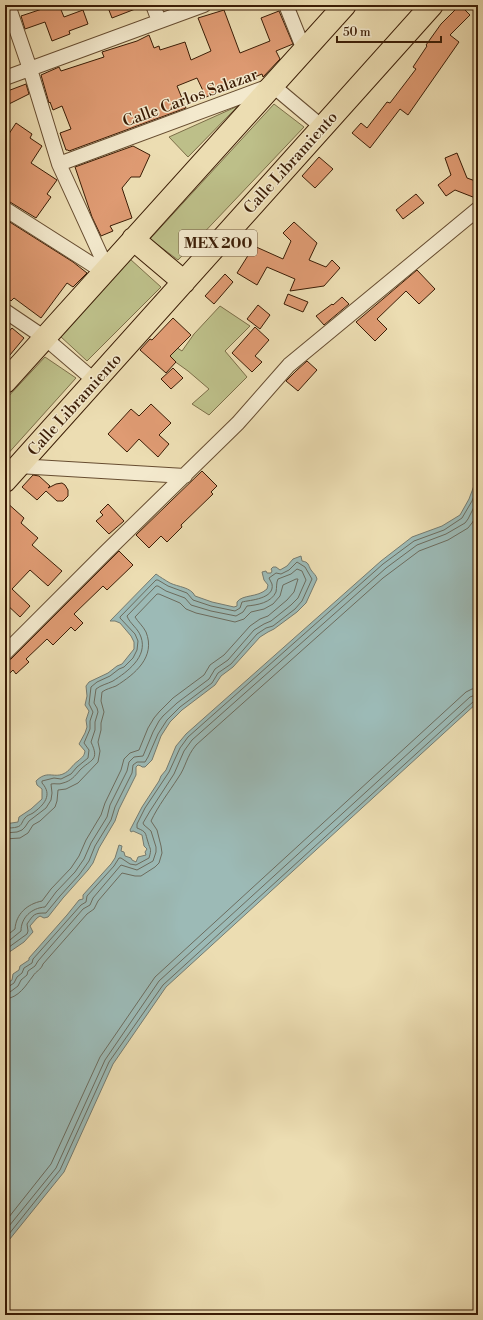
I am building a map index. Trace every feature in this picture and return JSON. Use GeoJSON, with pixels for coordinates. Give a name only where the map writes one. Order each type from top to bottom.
{"type":"FeatureCollection","features":[{"type":"Feature","properties":{"kind":"highway"},"geometry":{"type":"LineString","coordinates":[[5,382],[345,5]]}},
{"type":"Feature","properties":{"kind":"highway","name":"Calle Libramiento"},"geometry":{"type":"LineString","coordinates":[[12,473],[432,5]]}},
{"type":"Feature","properties":{"kind":"highway"},"geometry":{"type":"LineString","coordinates":[[133,239],[184,282]]}},
{"type":"Feature","properties":{"kind":"street"},"geometry":{"type":"LineString","coordinates":[[8,5],[30,69],[59,164],[106,270]]}},
{"type":"Feature","properties":{"kind":"street"},"geometry":{"type":"LineString","coordinates":[[153,5],[159,21]]}},
{"type":"Feature","properties":{"kind":"street"},"geometry":{"type":"LineString","coordinates":[[5,78],[204,5]]}},
{"type":"Feature","properties":{"kind":"street"},"geometry":{"type":"LineString","coordinates":[[286,5],[304,50]]}},
{"type":"Feature","properties":{"kind":"street","name":"Calle Carlos Salazar"},"geometry":{"type":"LineString","coordinates":[[59,164],[272,85],[322,127]]}},
{"type":"Feature","properties":{"kind":"street"},"geometry":{"type":"LineString","coordinates":[[5,209],[106,270]]}},
{"type":"Feature","properties":{"kind":"street"},"geometry":{"type":"LineString","coordinates":[[5,653],[238,423],[289,365],[478,209]]}},
{"type":"Feature","properties":{"kind":"street"},"geometry":{"type":"LineString","coordinates":[[5,311],[45,338],[95,381]]}},
{"type":"Feature","properties":{"kind":"street"},"geometry":{"type":"LineString","coordinates":[[12,473],[185,476]]}},
{"type":"Feature","properties":{"kind":"green space"},"geometry":{"type":"Polygon","coordinates":[[[274,104],[304,127],[178,260],[150,239],[274,104]]]}},
{"type":"Feature","properties":{"kind":"green space"},"geometry":{"type":"Polygon","coordinates":[[[238,106],[188,157],[169,137],[238,106]]]}},
{"type":"Feature","properties":{"kind":"green space"},"geometry":{"type":"Polygon","coordinates":[[[130,259],[161,287],[87,361],[60,336],[130,259]]]}},
{"type":"Feature","properties":{"kind":"green space"},"geometry":{"type":"Polygon","coordinates":[[[220,306],[250,326],[225,351],[247,377],[209,415],[192,404],[209,389],[188,371],[149,343],[157,335],[182,351],[194,334],[220,306]]]}},
{"type":"Feature","properties":{"kind":"green space"},"geometry":{"type":"Polygon","coordinates":[[[45,357],[76,378],[5,457],[5,400],[45,357]]]}},
{"type":"Feature","properties":{"kind":"water"},"geometry":{"type":"Polygon","coordinates":[[[478,480],[478,702],[166,987],[113,1064],[64,1172],[5,1245],[6,984],[12,980],[13,974],[19,970],[20,966],[29,960],[29,958],[79,900],[83,899],[83,895],[115,858],[119,845],[122,846],[121,851],[124,852],[125,856],[136,862],[138,857],[146,855],[145,852],[147,849],[144,846],[142,835],[133,831],[131,832],[130,830],[142,807],[166,770],[176,746],[186,734],[381,561],[412,537],[442,526],[460,515],[469,499],[475,483],[478,480]]]}},
{"type":"Feature","properties":{"kind":"water"},"geometry":{"type":"Polygon","coordinates":[[[301,556],[302,561],[308,564],[317,579],[306,603],[297,612],[274,629],[260,637],[233,667],[221,676],[215,685],[182,710],[170,722],[161,736],[152,760],[145,767],[138,765],[136,767],[136,775],[119,809],[115,821],[99,848],[93,863],[48,917],[44,918],[40,916],[37,918],[30,926],[33,932],[24,942],[5,955],[5,824],[18,822],[19,817],[42,799],[42,789],[37,785],[36,781],[43,776],[65,773],[84,755],[85,751],[79,744],[87,727],[86,720],[89,711],[85,705],[87,696],[86,686],[89,682],[122,664],[134,649],[134,642],[131,636],[120,623],[110,621],[156,574],[170,583],[191,591],[195,596],[234,607],[237,606],[237,602],[243,598],[259,594],[267,589],[268,585],[264,580],[262,572],[266,571],[267,573],[271,573],[271,569],[273,567],[280,570],[287,566],[293,559],[301,556]]]}},
{"type":"Feature","properties":{"kind":"building"},"geometry":{"type":"Polygon","coordinates":[[[54,5],[59,5],[64,17],[83,10],[88,24],[69,31],[70,34],[52,41],[45,22],[25,29],[21,16],[54,5]]]}},
{"type":"Feature","properties":{"kind":"building"},"geometry":{"type":"Polygon","coordinates":[[[107,5],[143,5],[143,6],[112,18],[107,5]]]}},
{"type":"Feature","properties":{"kind":"building"},"geometry":{"type":"Polygon","coordinates":[[[460,5],[470,15],[450,35],[459,42],[408,115],[400,109],[370,148],[352,133],[361,123],[367,128],[387,102],[390,103],[416,69],[413,67],[441,24],[460,5]]]}},
{"type":"Feature","properties":{"kind":"building"},"geometry":{"type":"Polygon","coordinates":[[[224,10],[240,53],[270,41],[261,18],[279,11],[293,44],[276,51],[280,59],[263,77],[262,74],[206,97],[197,78],[177,86],[186,108],[69,151],[66,150],[60,133],[71,129],[62,106],[53,110],[50,102],[49,103],[41,75],[59,67],[61,71],[104,57],[102,52],[137,41],[149,35],[154,48],[159,46],[160,50],[185,42],[191,60],[211,51],[198,18],[224,10]]]}},
{"type":"Feature","properties":{"kind":"building"},"geometry":{"type":"Polygon","coordinates":[[[26,84],[29,94],[5,106],[5,92],[26,84]]]}},
{"type":"Feature","properties":{"kind":"building"},"geometry":{"type":"Polygon","coordinates":[[[16,123],[32,134],[30,138],[42,146],[31,163],[57,180],[47,194],[51,197],[36,218],[10,202],[5,201],[5,140],[16,123]]]}},
{"type":"Feature","properties":{"kind":"building"},"geometry":{"type":"Polygon","coordinates":[[[133,146],[150,155],[140,177],[131,177],[122,188],[132,218],[110,226],[113,231],[101,236],[92,217],[75,167],[133,146]]]}},
{"type":"Feature","properties":{"kind":"building"},"geometry":{"type":"Polygon","coordinates":[[[457,153],[467,178],[478,182],[478,199],[455,190],[446,196],[438,185],[451,175],[445,158],[457,153]]]}},
{"type":"Feature","properties":{"kind":"building"},"geometry":{"type":"Polygon","coordinates":[[[319,157],[333,169],[315,188],[302,176],[319,157]]]}},
{"type":"Feature","properties":{"kind":"building"},"geometry":{"type":"Polygon","coordinates":[[[416,194],[424,203],[403,219],[396,210],[416,194]]]}},
{"type":"Feature","properties":{"kind":"building"},"geometry":{"type":"Polygon","coordinates":[[[5,219],[73,262],[87,273],[73,287],[67,283],[41,318],[14,298],[11,301],[5,296],[5,219]]]}},
{"type":"Feature","properties":{"kind":"building"},"geometry":{"type":"Polygon","coordinates":[[[294,222],[317,243],[309,260],[326,267],[332,260],[340,268],[324,286],[290,291],[295,279],[267,267],[257,285],[237,273],[254,246],[283,259],[291,241],[283,233],[294,222]]]}},
{"type":"Feature","properties":{"kind":"building"},"geometry":{"type":"Polygon","coordinates":[[[417,270],[435,289],[419,304],[406,291],[377,319],[387,329],[375,341],[356,322],[417,270]]]}},
{"type":"Feature","properties":{"kind":"building"},"geometry":{"type":"Polygon","coordinates":[[[225,274],[233,282],[214,304],[205,296],[225,274]]]}},
{"type":"Feature","properties":{"kind":"building"},"geometry":{"type":"Polygon","coordinates":[[[288,294],[308,302],[303,312],[284,304],[288,294]]]}},
{"type":"Feature","properties":{"kind":"building"},"geometry":{"type":"Polygon","coordinates":[[[342,297],[349,304],[324,325],[316,316],[342,297]]]}},
{"type":"Feature","properties":{"kind":"building"},"geometry":{"type":"Polygon","coordinates":[[[258,305],[270,315],[260,329],[247,319],[258,305]]]}},
{"type":"Feature","properties":{"kind":"building"},"geometry":{"type":"Polygon","coordinates":[[[173,318],[191,335],[170,356],[176,362],[166,373],[140,350],[173,318]]]}},
{"type":"Feature","properties":{"kind":"building"},"geometry":{"type":"Polygon","coordinates":[[[255,327],[269,340],[255,356],[262,362],[252,372],[232,353],[255,327]]]}},
{"type":"Feature","properties":{"kind":"building"},"geometry":{"type":"Polygon","coordinates":[[[12,328],[24,338],[5,361],[5,336],[12,328]]]}},
{"type":"Feature","properties":{"kind":"building"},"geometry":{"type":"Polygon","coordinates":[[[307,361],[317,370],[298,391],[286,381],[307,361]]]}},
{"type":"Feature","properties":{"kind":"building"},"geometry":{"type":"Polygon","coordinates":[[[173,368],[183,378],[171,389],[161,379],[173,368]]]}},
{"type":"Feature","properties":{"kind":"building"},"geometry":{"type":"Polygon","coordinates":[[[151,404],[171,423],[159,435],[169,444],[158,457],[139,439],[127,452],[108,434],[131,409],[139,416],[151,404]]]}},
{"type":"Feature","properties":{"kind":"building"},"geometry":{"type":"Polygon","coordinates":[[[202,471],[217,486],[211,492],[213,494],[181,525],[182,527],[167,542],[161,536],[149,548],[136,535],[202,471]]]}},
{"type":"Feature","properties":{"kind":"building"},"geometry":{"type":"Polygon","coordinates":[[[33,475],[39,476],[50,486],[48,488],[62,483],[68,490],[68,496],[63,501],[57,501],[46,491],[37,500],[22,487],[33,475]]]}},
{"type":"Feature","properties":{"kind":"building"},"geometry":{"type":"Polygon","coordinates":[[[5,501],[24,518],[21,523],[38,538],[32,545],[62,571],[48,586],[30,570],[12,589],[30,606],[20,617],[5,603],[5,501]]]}},
{"type":"Feature","properties":{"kind":"building"},"geometry":{"type":"Polygon","coordinates":[[[108,504],[124,521],[109,534],[96,521],[103,515],[100,512],[108,504]]]}},
{"type":"Feature","properties":{"kind":"building"},"geometry":{"type":"Polygon","coordinates":[[[119,551],[133,565],[107,590],[103,586],[74,614],[83,623],[75,631],[71,627],[53,645],[47,639],[26,659],[29,662],[16,674],[13,670],[5,678],[5,661],[11,659],[119,551]]]}}]}
